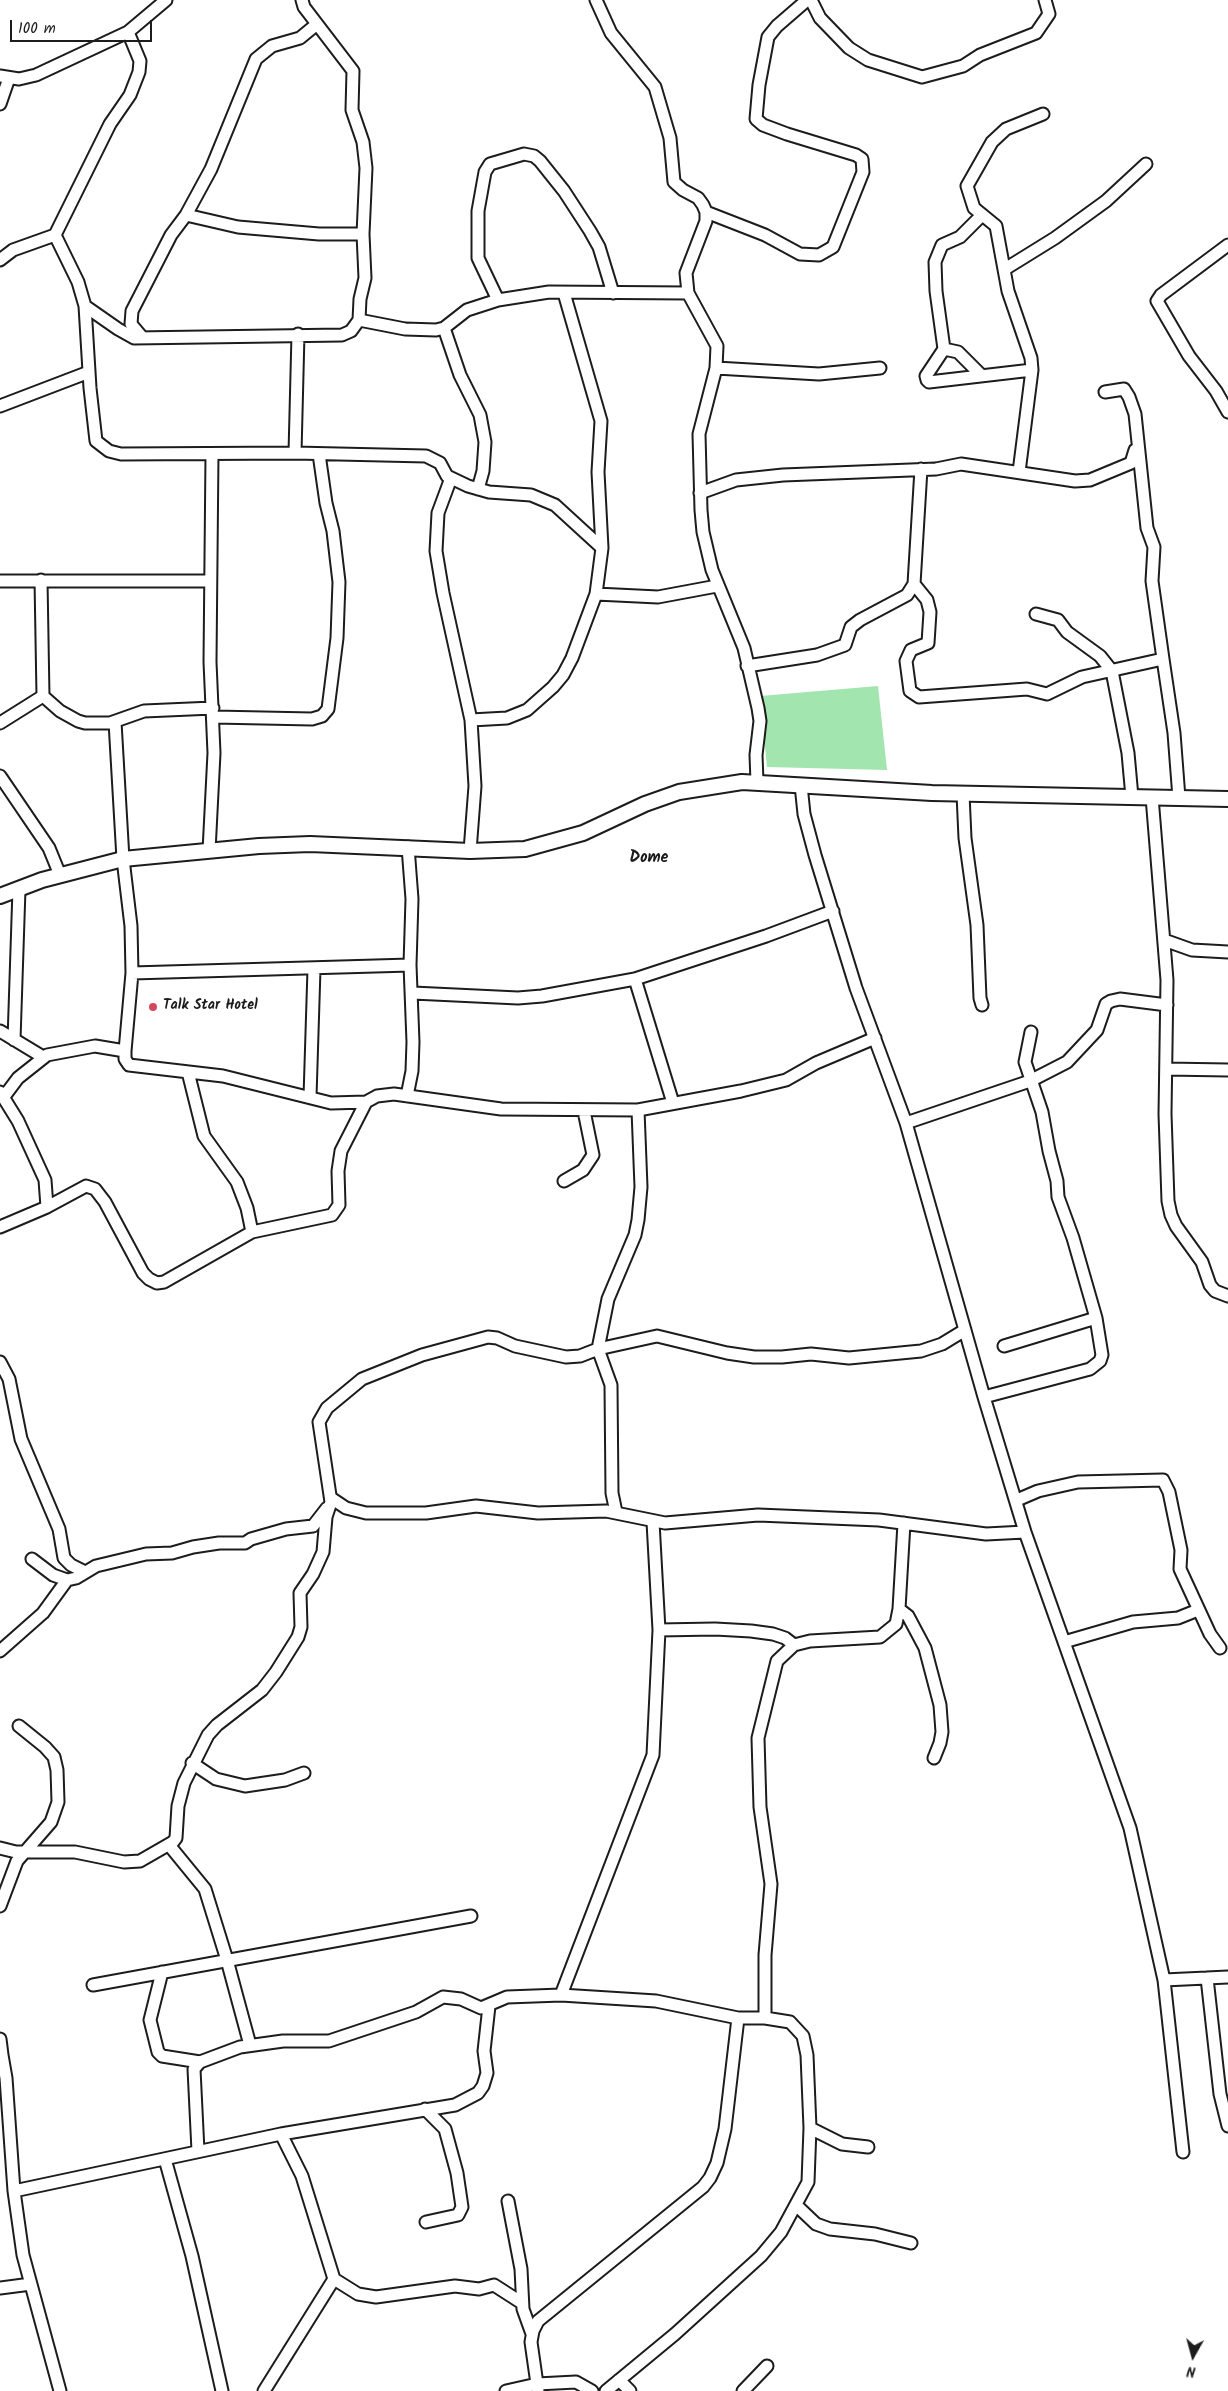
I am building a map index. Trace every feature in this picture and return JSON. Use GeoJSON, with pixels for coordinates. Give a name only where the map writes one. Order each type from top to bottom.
{"type":"FeatureCollection","features":[{"type":"Feature","properties":{"kind":"street"},"geometry":{"type":"LineString","coordinates":[[0,104],[4,77],[27,78],[128,32],[166,0]]}},
{"type":"Feature","properties":{"kind":"street"},"geometry":{"type":"LineString","coordinates":[[85,306],[134,338],[298,334],[342,335],[350,332],[359,320],[360,299],[365,278],[366,168],[364,142],[352,110],[353,71],[304,7],[302,0]]}},
{"type":"Feature","properties":{"kind":"street"},"geometry":{"type":"LineString","coordinates":[[596,0],[611,33],[655,87],[670,138],[674,182],[683,190],[698,198],[706,212],[706,221],[686,273],[688,293],[717,346],[716,368],[699,434],[703,532],[717,586],[744,648],[754,690],[760,721],[756,755],[757,782]]}},
{"type":"Feature","properties":{"kind":"street"},"geometry":{"type":"LineString","coordinates":[[706,212],[765,235],[800,254],[819,255],[833,247],[863,172],[862,159],[856,155],[787,134],[756,119],[759,85],[768,38],[777,26],[807,0]]}},
{"type":"Feature","properties":{"kind":"street"},"geometry":{"type":"LineString","coordinates":[[811,0],[820,18],[849,48],[868,60],[922,77],[962,66],[980,54],[1036,33],[1049,14],[1044,0]]}},
{"type":"Feature","properties":{"kind":"street"},"geometry":{"type":"LineString","coordinates":[[142,337],[131,324],[132,311],[171,235],[186,215],[211,169],[256,59],[272,46],[300,38],[317,24]]}},
{"type":"Feature","properties":{"kind":"street"},"geometry":{"type":"LineString","coordinates":[[0,260],[13,250],[55,236],[110,124],[130,95],[140,72],[140,61],[128,32]]}},
{"type":"Feature","properties":{"kind":"street"},"geometry":{"type":"LineString","coordinates":[[1019,472],[1032,370],[1027,344],[1008,291],[996,226],[981,216],[974,208],[967,186],[992,142],[1006,129],[1043,114]]}},
{"type":"Feature","properties":{"kind":"street"},"geometry":{"type":"LineString","coordinates":[[498,300],[478,258],[478,211],[486,172],[490,164],[524,154],[534,156],[540,161],[564,191],[590,231],[599,247],[613,293]]}},
{"type":"Feature","properties":{"kind":"street"},"geometry":{"type":"LineString","coordinates":[[1005,269],[1055,238],[1106,200],[1146,164]]}},
{"type":"Feature","properties":{"kind":"street"},"geometry":{"type":"LineString","coordinates":[[186,215],[238,227],[319,234],[364,234]]}},
{"type":"Feature","properties":{"kind":"street"},"geometry":{"type":"LineString","coordinates":[[981,216],[960,237],[942,245],[935,262],[944,349],[926,376],[930,382],[1032,370]]}},
{"type":"Feature","properties":{"kind":"street"},"geometry":{"type":"LineString","coordinates":[[55,236],[78,282],[85,306],[96,441],[103,448],[122,454],[295,453],[426,456],[435,459],[447,476],[478,489],[489,492],[531,495],[543,499],[570,517],[602,548]]}},
{"type":"Feature","properties":{"kind":"street"},"geometry":{"type":"LineString","coordinates":[[1228,245],[1161,295],[1157,301],[1188,356],[1216,391],[1228,412]]}},
{"type":"Feature","properties":{"kind":"street"},"geometry":{"type":"LineString","coordinates":[[359,320],[405,329],[444,328],[468,310],[498,300],[550,292],[688,293]]}},
{"type":"Feature","properties":{"kind":"street"},"geometry":{"type":"LineString","coordinates":[[471,720],[507,718],[526,710],[553,687],[563,675],[572,658],[596,594],[602,548],[598,472],[601,421],[564,293]]}},
{"type":"Feature","properties":{"kind":"street"},"geometry":{"type":"LineString","coordinates":[[444,328],[460,374],[480,415],[484,442],[483,471],[478,489]]}},
{"type":"Feature","properties":{"kind":"street"},"geometry":{"type":"LineString","coordinates":[[295,453],[298,334]]}},
{"type":"Feature","properties":{"kind":"street"},"geometry":{"type":"LineString","coordinates":[[944,349],[958,352],[982,375]]}},
{"type":"Feature","properties":{"kind":"street"},"geometry":{"type":"LineString","coordinates":[[716,368],[819,374],[880,368]]}},
{"type":"Feature","properties":{"kind":"street"},"geometry":{"type":"LineString","coordinates":[[0,406],[89,372]]}},
{"type":"Feature","properties":{"kind":"street"},"geometry":{"type":"LineString","coordinates":[[1105,392],[1124,389],[1130,397],[1134,414],[1146,528],[1154,547],[1152,581],[1174,733],[1178,798]]}},
{"type":"Feature","properties":{"kind":"street"},"geometry":{"type":"LineString","coordinates":[[700,493],[736,480],[783,475],[936,469],[961,464],[1076,481],[1090,480],[1130,463],[1137,446]]}},
{"type":"Feature","properties":{"kind":"street"},"geometry":{"type":"LineString","coordinates":[[209,851],[214,753],[210,662],[212,454]]}},
{"type":"Feature","properties":{"kind":"street"},"geometry":{"type":"LineString","coordinates":[[41,580],[43,696],[60,711],[78,721],[93,723],[115,722],[144,711],[312,719],[322,716],[328,709],[337,638],[339,582],[333,531],[326,503],[320,454]]}},
{"type":"Feature","properties":{"kind":"street"},"geometry":{"type":"LineString","coordinates":[[747,666],[817,655],[845,645],[851,628],[860,620],[908,595],[914,584],[921,469]]}},
{"type":"Feature","properties":{"kind":"street"},"geometry":{"type":"LineString","coordinates":[[451,478],[438,514],[436,551],[443,593],[471,720],[475,786],[470,851]]}},
{"type":"Feature","properties":{"kind":"street"},"geometry":{"type":"LineString","coordinates":[[0,581],[210,581]]}},
{"type":"Feature","properties":{"kind":"street"},"geometry":{"type":"LineString","coordinates":[[914,584],[927,600],[930,612],[928,643],[911,650],[906,661],[909,687],[913,695],[919,697],[1027,689],[1047,694],[1073,680],[1130,665],[1163,659]]}},
{"type":"Feature","properties":{"kind":"street"},"geometry":{"type":"LineString","coordinates":[[596,594],[658,597],[717,586]]}},
{"type":"Feature","properties":{"kind":"street"},"geometry":{"type":"LineString","coordinates":[[1036,614],[1058,620],[1067,632],[1100,656],[1112,671],[1128,753],[1132,797]]}},
{"type":"Feature","properties":{"kind":"street"},"geometry":{"type":"LineString","coordinates":[[0,723],[43,696]]}},
{"type":"Feature","properties":{"kind":"street"},"geometry":{"type":"LineString","coordinates":[[115,722],[124,859],[131,918],[132,973],[125,1051],[125,1059],[129,1065],[223,1076],[331,1102],[366,1102],[377,1096],[394,1094],[502,1110],[638,1110],[741,1091],[786,1080],[816,1063],[875,1038]]}},
{"type":"Feature","properties":{"kind":"street"},"geometry":{"type":"LineString","coordinates":[[0,776],[49,848],[60,875]]}},
{"type":"Feature","properties":{"kind":"street"},"geometry":{"type":"LineString","coordinates":[[0,896],[60,875],[124,859],[209,851],[310,844],[470,851],[525,849],[560,841],[670,795],[712,785],[757,782],[963,794],[1228,798]]}},
{"type":"Feature","properties":{"kind":"street"},"geometry":{"type":"LineString","coordinates":[[802,785],[804,814],[856,988],[906,1123],[964,1330],[1017,1500],[1025,1532],[1130,1828],[1164,1980],[1183,2152]]}},
{"type":"Feature","properties":{"kind":"street"},"geometry":{"type":"LineString","coordinates":[[963,794],[965,838],[977,925],[980,998],[982,1005]]}},
{"type":"Feature","properties":{"kind":"street"},"geometry":{"type":"LineString","coordinates":[[1152,797],[1164,940],[1167,1005],[1168,1191],[1171,1215],[1184,1239],[1200,1258],[1210,1285],[1215,1291],[1228,1296]]}},
{"type":"Feature","properties":{"kind":"street"},"geometry":{"type":"LineString","coordinates":[[407,1096],[412,1071],[413,993],[410,965],[412,899],[408,847]]}},
{"type":"Feature","properties":{"kind":"street"},"geometry":{"type":"LineString","coordinates":[[14,1040],[19,888]]}},
{"type":"Feature","properties":{"kind":"street"},"geometry":{"type":"LineString","coordinates":[[413,993],[518,998],[542,996],[634,979],[766,936],[833,911]]}},
{"type":"Feature","properties":{"kind":"street"},"geometry":{"type":"LineString","coordinates":[[1164,940],[1192,950],[1228,952]]}},
{"type":"Feature","properties":{"kind":"street"},"geometry":{"type":"LineString","coordinates":[[132,973],[209,969],[314,969],[410,965]]}},
{"type":"Feature","properties":{"kind":"street"},"geometry":{"type":"LineString","coordinates":[[310,1097],[314,969]]}},
{"type":"Feature","properties":{"kind":"street"},"geometry":{"type":"LineString","coordinates":[[634,979],[673,1103]]}},
{"type":"Feature","properties":{"kind":"street"},"geometry":{"type":"LineString","coordinates":[[906,1123],[1030,1081],[1071,1059],[1097,1030],[1106,1004],[1111,1001],[1120,999],[1167,1005]]}},
{"type":"Feature","properties":{"kind":"street"},"geometry":{"type":"LineString","coordinates":[[0,1031],[43,1057]]}},
{"type":"Feature","properties":{"kind":"street"},"geometry":{"type":"LineString","coordinates":[[984,1397],[1096,1366],[1102,1355],[1096,1318],[1073,1238],[1060,1204],[1042,1112],[1030,1081],[1024,1055],[1032,1032]]}},
{"type":"Feature","properties":{"kind":"street"},"geometry":{"type":"LineString","coordinates":[[47,1207],[45,1180],[18,1121],[2,1095],[18,1078],[43,1057],[95,1046],[125,1051]]}},
{"type":"Feature","properties":{"kind":"street"},"geometry":{"type":"LineString","coordinates":[[1166,1069],[1228,1070]]}},
{"type":"Feature","properties":{"kind":"street"},"geometry":{"type":"LineString","coordinates":[[188,1072],[204,1136],[236,1182],[247,1208],[252,1232]]}},
{"type":"Feature","properties":{"kind":"street"},"geometry":{"type":"LineString","coordinates":[[0,1227],[47,1207],[86,1186],[99,1191],[149,1280],[157,1283],[164,1282],[252,1232],[322,1218],[332,1215],[337,1211],[339,1205],[338,1171],[341,1151],[366,1102]]}},
{"type":"Feature","properties":{"kind":"street"},"geometry":{"type":"LineString","coordinates":[[616,1512],[612,1494],[611,1385],[598,1348],[608,1299],[635,1235],[638,1220],[641,1187],[638,1110]]}},
{"type":"Feature","properties":{"kind":"street"},"geometry":{"type":"LineString","coordinates":[[564,1181],[583,1170],[593,1155],[584,1111]]}},
{"type":"Feature","properties":{"kind":"street"},"geometry":{"type":"LineString","coordinates":[[1004,1346],[1096,1318]]}},
{"type":"Feature","properties":{"kind":"street"},"geometry":{"type":"LineString","coordinates":[[0,1848],[11,1852],[75,1852],[124,1862],[140,1861],[170,1845],[176,1838],[178,1806],[192,1763],[208,1735],[217,1725],[262,1690],[298,1637],[301,1627],[300,1593],[308,1582],[323,1552],[326,1518],[331,1500],[319,1422],[326,1408],[362,1379],[422,1355],[488,1337],[497,1338],[516,1346],[566,1357],[580,1356],[598,1348],[657,1336],[727,1353],[754,1357],[782,1358],[811,1354],[850,1358],[921,1351],[942,1344],[964,1330]]}},
{"type":"Feature","properties":{"kind":"street"},"geometry":{"type":"LineString","coordinates":[[0,1362],[9,1379],[21,1439],[58,1529],[64,1558],[71,1565],[85,1572]]}},
{"type":"Feature","properties":{"kind":"street"},"geometry":{"type":"LineString","coordinates":[[1017,1500],[1038,1491],[1078,1482],[1163,1480],[1170,1492],[1181,1550],[1180,1569],[1212,1638],[1220,1648]]}},
{"type":"Feature","properties":{"kind":"street"},"geometry":{"type":"LineString","coordinates":[[331,1500],[346,1508],[366,1513],[426,1513],[476,1506],[538,1514],[616,1512],[653,1522],[687,1522],[758,1515],[879,1520],[986,1534],[1025,1532]]}},
{"type":"Feature","properties":{"kind":"street"},"geometry":{"type":"LineString","coordinates":[[32,1559],[54,1576],[67,1580],[76,1578],[96,1566],[146,1554],[172,1553],[204,1545],[245,1542],[286,1529],[313,1526],[331,1500]]}},
{"type":"Feature","properties":{"kind":"street"},"geometry":{"type":"LineString","coordinates":[[561,1995],[653,1755],[659,1630],[653,1522]]}},
{"type":"Feature","properties":{"kind":"street"},"geometry":{"type":"LineString","coordinates":[[765,2018],[764,1955],[771,1884],[760,1807],[758,1738],[777,1661],[794,1644],[810,1641],[880,1637],[896,1624],[900,1609],[904,1523]]}},
{"type":"Feature","properties":{"kind":"street"},"geometry":{"type":"LineString","coordinates":[[0,1652],[43,1613],[67,1580]]}},
{"type":"Feature","properties":{"kind":"street"},"geometry":{"type":"LineString","coordinates":[[900,1609],[913,1624],[925,1648],[940,1705],[942,1732],[934,1758]]}},
{"type":"Feature","properties":{"kind":"street"},"geometry":{"type":"LineString","coordinates":[[1064,1642],[1133,1622],[1178,1618],[1198,1610]]}},
{"type":"Feature","properties":{"kind":"street"},"geometry":{"type":"LineString","coordinates":[[659,1630],[715,1629],[751,1631],[773,1634],[785,1638],[794,1644]]}},
{"type":"Feature","properties":{"kind":"street"},"geometry":{"type":"LineString","coordinates":[[0,1906],[17,1861],[23,1851],[51,1822],[55,1815],[58,1786],[54,1757],[45,1747],[19,1726]]}},
{"type":"Feature","properties":{"kind":"street"},"geometry":{"type":"LineString","coordinates":[[192,1763],[216,1779],[230,1784],[245,1786],[285,1780],[304,1774]]}},
{"type":"Feature","properties":{"kind":"street"},"geometry":{"type":"LineString","coordinates":[[170,1845],[205,1889],[250,2045]]}},
{"type":"Feature","properties":{"kind":"street"},"geometry":{"type":"LineString","coordinates":[[93,1985],[471,1916]]}},
{"type":"Feature","properties":{"kind":"street"},"geometry":{"type":"LineString","coordinates":[[162,1972],[150,2020],[158,2052],[162,2056],[200,2062]]}},
{"type":"Feature","properties":{"kind":"street"},"geometry":{"type":"LineString","coordinates":[[1207,1978],[1220,2094],[1228,2126]]}},
{"type":"Feature","properties":{"kind":"street"},"geometry":{"type":"LineString","coordinates":[[1164,1980],[1228,1978]]}},
{"type":"Feature","properties":{"kind":"street"},"geometry":{"type":"LineString","coordinates":[[198,2151],[194,2069],[200,2062],[232,2049],[250,2045],[283,2041],[329,2041],[416,2012],[443,1997],[462,1999],[481,2008],[507,1997],[536,1998],[561,1995],[656,2001],[738,2018],[765,2018],[790,2022],[803,2036],[807,2054],[810,2128],[808,2182],[781,2232],[762,2256],[606,2391]]}},
{"type":"Feature","properties":{"kind":"street"},"geometry":{"type":"LineString","coordinates":[[14,2191],[281,2134],[455,2105],[478,2092],[483,2086],[486,2073],[484,2051],[489,2006]]}},
{"type":"Feature","properties":{"kind":"street"},"geometry":{"type":"LineString","coordinates":[[532,2334],[538,2321],[557,2303],[703,2187],[710,2178],[717,2163],[725,2129],[738,2018]]}},
{"type":"Feature","properties":{"kind":"street"},"geometry":{"type":"LineString","coordinates":[[0,2039],[6,2078],[14,2191],[23,2255],[60,2391]]}},
{"type":"Feature","properties":{"kind":"street"},"geometry":{"type":"LineString","coordinates":[[425,2109],[445,2129],[457,2173],[462,2207],[458,2215],[426,2222]]}},
{"type":"Feature","properties":{"kind":"street"},"geometry":{"type":"LineString","coordinates":[[810,2128],[842,2144],[868,2147]]}},
{"type":"Feature","properties":{"kind":"street"},"geometry":{"type":"LineString","coordinates":[[281,2134],[302,2176],[334,2280],[358,2294],[376,2297],[454,2286],[479,2289],[494,2285],[522,2303]]}},
{"type":"Feature","properties":{"kind":"street"},"geometry":{"type":"LineString","coordinates":[[165,2159],[192,2256],[222,2391]]}},
{"type":"Feature","properties":{"kind":"street"},"geometry":{"type":"LineString","coordinates":[[508,2201],[521,2269],[522,2303],[532,2334],[537,2388]]}},
{"type":"Feature","properties":{"kind":"street"},"geometry":{"type":"LineString","coordinates":[[796,2205],[816,2224],[830,2229],[875,2234],[911,2243]]}},
{"type":"Feature","properties":{"kind":"street"},"geometry":{"type":"LineString","coordinates":[[264,2391],[334,2280]]}},
{"type":"Feature","properties":{"kind":"street"},"geometry":{"type":"LineString","coordinates":[[0,2288],[30,2284]]}},
{"type":"Feature","properties":{"kind":"street"},"geometry":{"type":"LineString","coordinates":[[743,2391],[767,2366]]}},
{"type":"Feature","properties":{"kind":"street"},"geometry":{"type":"LineString","coordinates":[[619,2380],[630,2391]]}},
{"type":"Feature","properties":{"kind":"street"},"geometry":{"type":"LineString","coordinates":[[506,2391],[576,2382],[592,2391]]}},
{"type":"Feature","properties":{"kind":"green space"},"geometry":{"type":"Polygon","coordinates":[[[878,686],[887,770],[767,767],[760,696],[878,686]]]}},
{"type":"Feature","properties":{"kind":"place","name":"Talk Star Hotel"},"geometry":{"type":"Point","coordinates":[153,1007]}},
{"type":"Feature","properties":{"kind":"district","name":"Dome"},"geometry":{"type":"Point","coordinates":[649,859]}}]}
